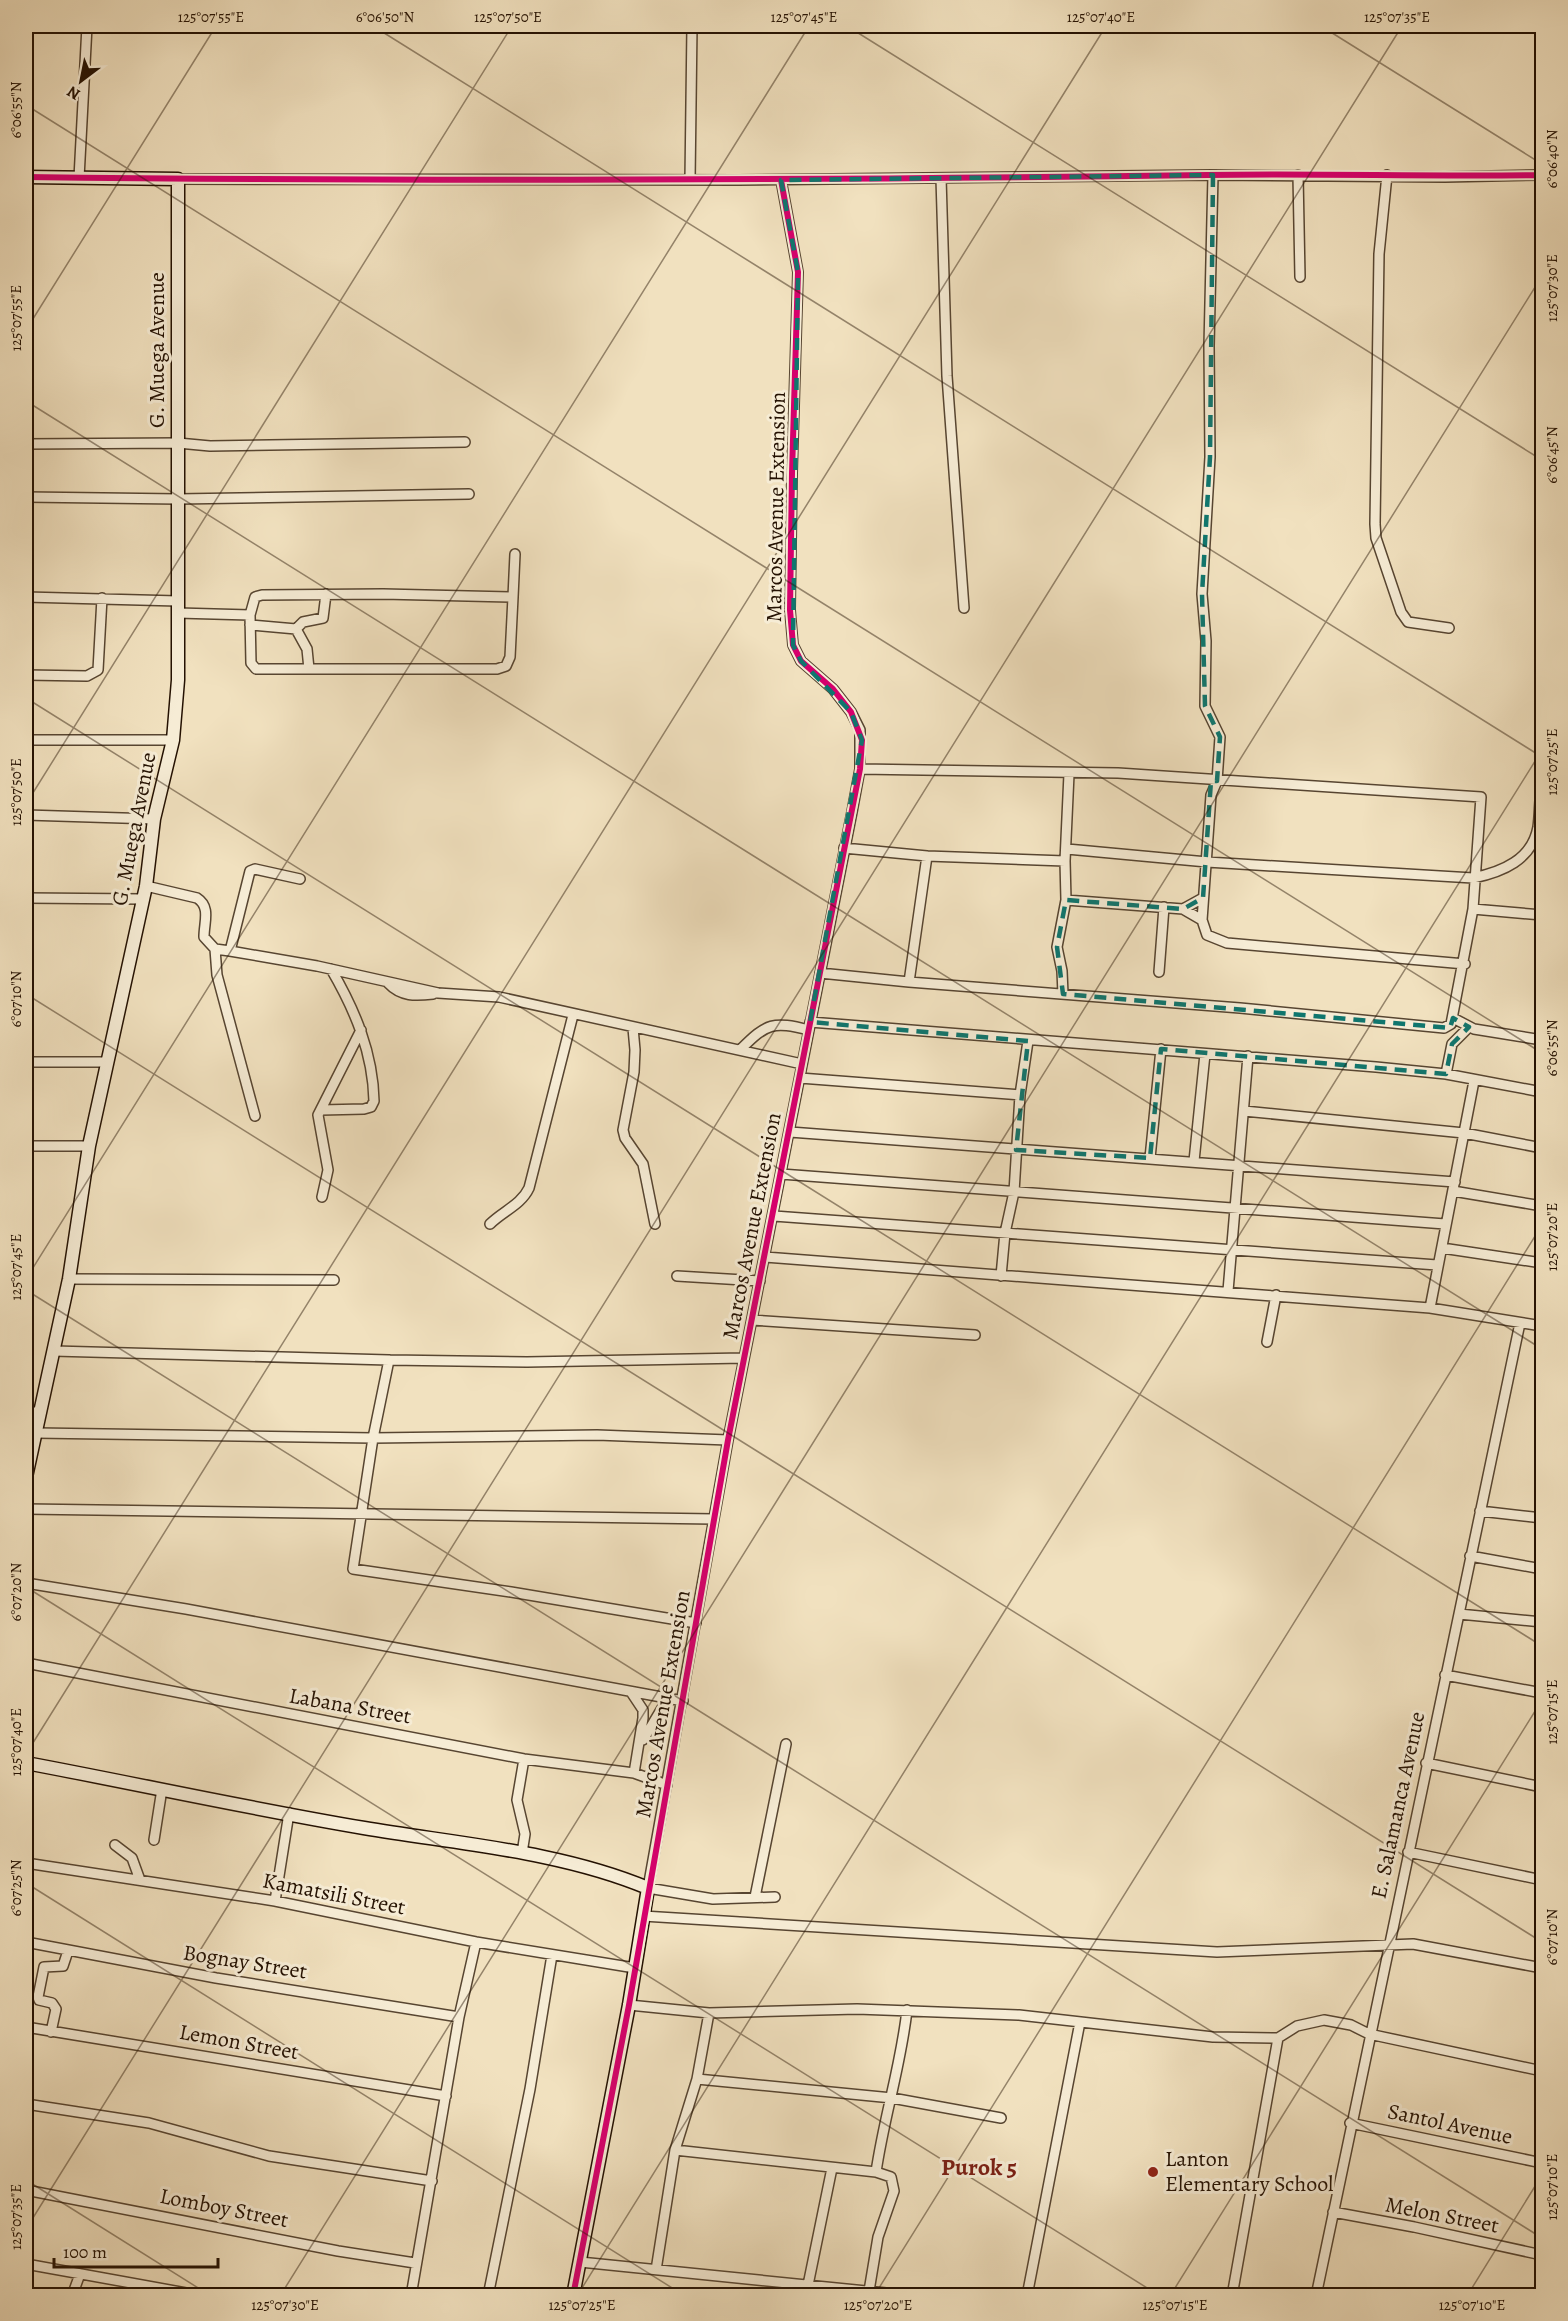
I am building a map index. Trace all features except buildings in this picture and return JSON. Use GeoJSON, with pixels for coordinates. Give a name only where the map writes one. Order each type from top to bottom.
{"type":"FeatureCollection","features":[{"type":"Feature","properties":{"kind":"street"},"geometry":{"type":"LineString","coordinates":[[79,178],[87,26]]}},
{"type":"Feature","properties":{"kind":"street"},"geometry":{"type":"LineString","coordinates":[[690,180],[692,26]]}},
{"type":"Feature","properties":{"kind":"street"},"geometry":{"type":"LineString","coordinates":[[26,177],[781,180],[1213,175],[1542,175]]}},
{"type":"Feature","properties":{"kind":"street"},"geometry":{"type":"LineString","coordinates":[[1213,175],[1209,346],[1210,457],[1202,594],[1206,641],[1205,706],[1220,737],[1217,781],[1210,795],[1203,898],[1202,920],[1207,936],[1219,942],[1465,964]]}},
{"type":"Feature","properties":{"kind":"street"},"geometry":{"type":"LineString","coordinates":[[1298,175],[1300,277]]}},
{"type":"Feature","properties":{"kind":"street"},"geometry":{"type":"LineString","coordinates":[[1387,175],[1379,254],[1376,538],[1401,612],[1408,622],[1449,628]]}},
{"type":"Feature","properties":{"kind":"street"},"geometry":{"type":"LineString","coordinates":[[941,178],[947,376],[964,608]]}},
{"type":"Feature","properties":{"kind":"street","name":"G. Muega Avenue"},"geometry":{"type":"LineString","coordinates":[[26,1477],[69,1279],[89,1146],[141,899],[146,886],[154,819],[172,740],[178,680],[178,179]]}},
{"type":"Feature","properties":{"kind":"street","name":"Marcos Avenue Extension"},"geometry":{"type":"LineString","coordinates":[[573,2295],[629,2005],[728,1440],[774,1216],[860,769],[862,740],[851,712],[833,689],[801,661],[793,645],[790,610],[798,272],[781,180]]}},
{"type":"Feature","properties":{"kind":"street"},"geometry":{"type":"LineString","coordinates":[[26,444],[178,443],[210,446],[465,442]]}},
{"type":"Feature","properties":{"kind":"street"},"geometry":{"type":"LineString","coordinates":[[26,497],[178,499],[469,495]]}},
{"type":"Feature","properties":{"kind":"street"},"geometry":{"type":"LineString","coordinates":[[513,597],[326,594],[258,596],[253,601],[250,615],[253,667],[497,669],[506,666],[510,657],[513,597],[515,554]]}},
{"type":"Feature","properties":{"kind":"street"},"geometry":{"type":"LineString","coordinates":[[250,625],[296,628],[303,622],[323,618],[326,594]]}},
{"type":"Feature","properties":{"kind":"street"},"geometry":{"type":"LineString","coordinates":[[26,597],[102,598],[250,615]]}},
{"type":"Feature","properties":{"kind":"street"},"geometry":{"type":"LineString","coordinates":[[26,675],[87,676],[98,670],[102,598]]}},
{"type":"Feature","properties":{"kind":"street"},"geometry":{"type":"LineString","coordinates":[[296,628],[307,650],[309,669]]}},
{"type":"Feature","properties":{"kind":"street"},"geometry":{"type":"LineString","coordinates":[[26,740],[172,740]]}},
{"type":"Feature","properties":{"kind":"street"},"geometry":{"type":"LineString","coordinates":[[819,973],[1444,1028],[1450,1026],[1453,1018],[1465,964],[1473,909],[1473,878],[1481,797],[1118,773],[860,769]]}},
{"type":"Feature","properties":{"kind":"street"},"geometry":{"type":"LineString","coordinates":[[1063,994],[1062,971],[1057,947],[1066,900],[1065,861],[1069,774]]}},
{"type":"Feature","properties":{"kind":"street"},"geometry":{"type":"LineString","coordinates":[[1201,780],[1210,795]]}},
{"type":"Feature","properties":{"kind":"street"},"geometry":{"type":"LineString","coordinates":[[1066,849],[1207,862],[1473,878],[1503,871],[1515,863],[1529,847],[1538,826],[1542,785]]}},
{"type":"Feature","properties":{"kind":"street"},"geometry":{"type":"LineString","coordinates":[[26,815],[154,819]]}},
{"type":"Feature","properties":{"kind":"street"},"geometry":{"type":"LineString","coordinates":[[844,848],[927,856],[1065,861]]}},
{"type":"Feature","properties":{"kind":"street"},"geometry":{"type":"LineString","coordinates":[[909,982],[927,856]]}},
{"type":"Feature","properties":{"kind":"street"},"geometry":{"type":"LineString","coordinates":[[230,951],[250,871],[255,869],[300,879]]}},
{"type":"Feature","properties":{"kind":"street"},"geometry":{"type":"LineString","coordinates":[[146,886],[197,898],[206,907],[204,937],[215,949],[218,975],[255,1116]]}},
{"type":"Feature","properties":{"kind":"street"},"geometry":{"type":"LineString","coordinates":[[26,898],[141,899]]}},
{"type":"Feature","properties":{"kind":"street"},"geometry":{"type":"LineString","coordinates":[[1183,909],[1203,898]]}},
{"type":"Feature","properties":{"kind":"street"},"geometry":{"type":"LineString","coordinates":[[1066,900],[1183,909],[1202,920]]}},
{"type":"Feature","properties":{"kind":"street"},"geometry":{"type":"LineString","coordinates":[[1159,972],[1164,907]]}},
{"type":"Feature","properties":{"kind":"street"},"geometry":{"type":"LineString","coordinates":[[1473,909],[1542,915]]}},
{"type":"Feature","properties":{"kind":"street"},"geometry":{"type":"LineString","coordinates":[[215,949],[331,969],[438,993],[499,997],[802,1064]]}},
{"type":"Feature","properties":{"kind":"street"},"geometry":{"type":"LineString","coordinates":[[321,1110],[364,1109],[371,1107],[374,1101],[372,1078],[354,1011],[331,969]]}},
{"type":"Feature","properties":{"kind":"street"},"geometry":{"type":"LineString","coordinates":[[490,1224],[503,1211],[519,1203],[530,1188],[573,1015]]}},
{"type":"Feature","properties":{"kind":"street"},"geometry":{"type":"LineString","coordinates":[[1453,1018],[1469,1027],[1542,1040]]}},
{"type":"Feature","properties":{"kind":"street"},"geometry":{"type":"LineString","coordinates":[[741,1049],[764,1027],[775,1023],[1248,1056],[1446,1074],[1542,1092]]}},
{"type":"Feature","properties":{"kind":"street"},"geometry":{"type":"LineString","coordinates":[[1446,1074],[1452,1044],[1469,1027]]}},
{"type":"Feature","properties":{"kind":"street"},"geometry":{"type":"LineString","coordinates":[[633,1028],[634,1072],[623,1130],[625,1138],[643,1164],[655,1224]]}},
{"type":"Feature","properties":{"kind":"street"},"geometry":{"type":"LineString","coordinates":[[322,1197],[328,1170],[317,1120],[360,1030]]}},
{"type":"Feature","properties":{"kind":"street"},"geometry":{"type":"LineString","coordinates":[[1001,1276],[1005,1233],[1014,1192],[1020,1095],[1028,1041]]}},
{"type":"Feature","properties":{"kind":"street"},"geometry":{"type":"LineString","coordinates":[[1150,1158],[1161,1049]]}},
{"type":"Feature","properties":{"kind":"street"},"geometry":{"type":"LineString","coordinates":[[1194,1161],[1205,1054]]}},
{"type":"Feature","properties":{"kind":"street"},"geometry":{"type":"LineString","coordinates":[[1228,1291],[1248,1056]]}},
{"type":"Feature","properties":{"kind":"street"},"geometry":{"type":"LineString","coordinates":[[26,1062],[108,1062]]}},
{"type":"Feature","properties":{"kind":"street"},"geometry":{"type":"LineString","coordinates":[[800,1078],[1020,1095]]}},
{"type":"Feature","properties":{"kind":"street"},"geometry":{"type":"LineString","coordinates":[[1430,1308],[1474,1081]]}},
{"type":"Feature","properties":{"kind":"street"},"geometry":{"type":"LineString","coordinates":[[1244,1111],[1464,1133],[1542,1148]]}},
{"type":"Feature","properties":{"kind":"street"},"geometry":{"type":"LineString","coordinates":[[789,1132],[1194,1161],[1454,1187],[1542,1206]]}},
{"type":"Feature","properties":{"kind":"street"},"geometry":{"type":"LineString","coordinates":[[26,1146],[89,1146]]}},
{"type":"Feature","properties":{"kind":"street"},"geometry":{"type":"LineString","coordinates":[[781,1174],[1445,1224]]}},
{"type":"Feature","properties":{"kind":"street"},"geometry":{"type":"LineString","coordinates":[[774,1216],[1437,1265]]}},
{"type":"Feature","properties":{"kind":"street"},"geometry":{"type":"LineString","coordinates":[[1442,1248],[1542,1263]]}},
{"type":"Feature","properties":{"kind":"street"},"geometry":{"type":"LineString","coordinates":[[765,1257],[1430,1308],[1542,1326]]}},
{"type":"Feature","properties":{"kind":"street"},"geometry":{"type":"LineString","coordinates":[[677,1276],[760,1281]]}},
{"type":"Feature","properties":{"kind":"street"},"geometry":{"type":"LineString","coordinates":[[69,1279],[334,1280]]}},
{"type":"Feature","properties":{"kind":"street"},"geometry":{"type":"LineString","coordinates":[[1267,1342],[1276,1295]]}},
{"type":"Feature","properties":{"kind":"street"},"geometry":{"type":"LineString","coordinates":[[752,1320],[975,1335]]}},
{"type":"Feature","properties":{"kind":"street","name":"E. Salamanca Avenue"},"geometry":{"type":"LineString","coordinates":[[1316,2295],[1350,2123],[1520,1323]]}},
{"type":"Feature","properties":{"kind":"street"},"geometry":{"type":"LineString","coordinates":[[54,1351],[527,1362],[744,1358]]}},
{"type":"Feature","properties":{"kind":"street"},"geometry":{"type":"LineString","coordinates":[[389,1360],[353,1569],[511,1592],[696,1623]]}},
{"type":"Feature","properties":{"kind":"street"},"geometry":{"type":"LineString","coordinates":[[26,1412],[39,1412]]}},
{"type":"Feature","properties":{"kind":"street"},"geometry":{"type":"LineString","coordinates":[[36,1433],[374,1438],[597,1436],[728,1440]]}},
{"type":"Feature","properties":{"kind":"street"},"geometry":{"type":"LineString","coordinates":[[26,1509],[714,1519]]}},
{"type":"Feature","properties":{"kind":"street"},"geometry":{"type":"LineString","coordinates":[[1480,1511],[1542,1518]]}},
{"type":"Feature","properties":{"kind":"street"},"geometry":{"type":"LineString","coordinates":[[1470,1556],[1542,1569]]}},
{"type":"Feature","properties":{"kind":"street"},"geometry":{"type":"LineString","coordinates":[[26,1583],[186,1609],[683,1701]]}},
{"type":"Feature","properties":{"kind":"street"},"geometry":{"type":"LineString","coordinates":[[1459,1614],[1542,1622]]}},
{"type":"Feature","properties":{"kind":"street","name":"Labana Street"},"geometry":{"type":"LineString","coordinates":[[26,1663],[524,1759],[634,1773],[667,1785]]}},
{"type":"Feature","properties":{"kind":"street"},"geometry":{"type":"LineString","coordinates":[[1445,1675],[1542,1693]]}},
{"type":"Feature","properties":{"kind":"street"},"geometry":{"type":"LineString","coordinates":[[632,1692],[643,1710],[642,1742],[634,1773]]}},
{"type":"Feature","properties":{"kind":"street"},"geometry":{"type":"LineString","coordinates":[[642,1742],[668,1698]]}},
{"type":"Feature","properties":{"kind":"street"},"geometry":{"type":"LineString","coordinates":[[755,1897],[786,1744]]}},
{"type":"Feature","properties":{"kind":"street"},"geometry":{"type":"LineString","coordinates":[[522,1853],[525,1834],[517,1800],[524,1759]]}},
{"type":"Feature","properties":{"kind":"street"},"geometry":{"type":"LineString","coordinates":[[26,1763],[362,1828],[522,1853],[613,1875],[648,1888],[713,1899],[776,1897]]}},
{"type":"Feature","properties":{"kind":"street"},"geometry":{"type":"LineString","coordinates":[[1426,1763],[1542,1787]]}},
{"type":"Feature","properties":{"kind":"street"},"geometry":{"type":"LineString","coordinates":[[154,1840],[162,1788]]}},
{"type":"Feature","properties":{"kind":"street"},"geometry":{"type":"LineString","coordinates":[[274,1901],[289,1813]]}},
{"type":"Feature","properties":{"kind":"street"},"geometry":{"type":"LineString","coordinates":[[115,1845],[132,1858],[140,1880]]}},
{"type":"Feature","properties":{"kind":"street"},"geometry":{"type":"LineString","coordinates":[[1408,1852],[1542,1880]]}},
{"type":"Feature","properties":{"kind":"street","name":"Kamatsili Street"},"geometry":{"type":"LineString","coordinates":[[26,1863],[274,1901],[476,1942],[635,1968]]}},
{"type":"Feature","properties":{"kind":"street"},"geometry":{"type":"LineString","coordinates":[[643,1916],[1217,1952],[1388,1943],[1429,1946],[1542,1968]]}},
{"type":"Feature","properties":{"kind":"street","name":"Bognay Street"},"geometry":{"type":"LineString","coordinates":[[26,1942],[459,2017]]}},
{"type":"Feature","properties":{"kind":"street"},"geometry":{"type":"LineString","coordinates":[[411,2295],[459,2017],[476,1942]]}},
{"type":"Feature","properties":{"kind":"street"},"geometry":{"type":"LineString","coordinates":[[51,2032],[56,2009],[52,2003],[39,2000],[38,1997],[44,1967],[63,1966],[68,1951]]}},
{"type":"Feature","properties":{"kind":"street"},"geometry":{"type":"LineString","coordinates":[[488,2295],[530,2090],[552,1955]]}},
{"type":"Feature","properties":{"kind":"street"},"geometry":{"type":"LineString","coordinates":[[629,2005],[709,2013],[907,2010],[1019,2015],[1213,2037],[1278,2038],[1297,2026],[1323,2020],[1351,2025],[1369,2034],[1542,2071]]}},
{"type":"Feature","properties":{"kind":"street"},"geometry":{"type":"LineString","coordinates":[[876,2172],[899,2068],[907,2010]]}},
{"type":"Feature","properties":{"kind":"street"},"geometry":{"type":"LineString","coordinates":[[656,2270],[675,2150],[697,2079],[709,2013]]}},
{"type":"Feature","properties":{"kind":"street"},"geometry":{"type":"LineString","coordinates":[[1027,2295],[1080,2022]]}},
{"type":"Feature","properties":{"kind":"street","name":"Lemon Street"},"geometry":{"type":"LineString","coordinates":[[26,2027],[179,2050],[446,2096]]}},
{"type":"Feature","properties":{"kind":"street"},"geometry":{"type":"LineString","coordinates":[[1232,2295],[1278,2038]]}},
{"type":"Feature","properties":{"kind":"street"},"geometry":{"type":"LineString","coordinates":[[697,2079],[892,2098],[1001,2118]]}},
{"type":"Feature","properties":{"kind":"street"},"geometry":{"type":"LineString","coordinates":[[26,2104],[149,2123],[269,2156],[432,2181]]}},
{"type":"Feature","properties":{"kind":"street","name":"Santol Avenue"},"geometry":{"type":"LineString","coordinates":[[1350,2123],[1542,2163]]}},
{"type":"Feature","properties":{"kind":"street"},"geometry":{"type":"LineString","coordinates":[[675,2150],[876,2172],[891,2177],[894,2191],[878,2237],[869,2291]]}},
{"type":"Feature","properties":{"kind":"street"},"geometry":{"type":"LineString","coordinates":[[808,2285],[832,2168]]}},
{"type":"Feature","properties":{"kind":"street","name":"Lomboy Street"},"geometry":{"type":"LineString","coordinates":[[26,2190],[338,2251],[415,2263]]}},
{"type":"Feature","properties":{"kind":"street","name":"Melon Street"},"geometry":{"type":"LineString","coordinates":[[1334,2212],[1414,2226],[1542,2255]]}},
{"type":"Feature","properties":{"kind":"street"},"geometry":{"type":"LineString","coordinates":[[580,2262],[916,2295]]}},
{"type":"Feature","properties":{"kind":"street"},"geometry":{"type":"LineString","coordinates":[[26,2264],[203,2295]]}},
{"type":"Feature","properties":{"kind":"street"},"geometry":{"type":"LineString","coordinates":[[72,2295],[80,2274]]}},
{"type":"Feature","properties":{"kind":"highlighted area"},"geometry":{"type":"Polygon","coordinates":[[[1213,175],[1210,457],[1202,594],[1205,706],[1220,737],[1217,781],[1211,781],[1203,898],[1183,909],[1066,900],[1057,947],[1063,994],[1450,1028],[1453,1018],[1469,1027],[1452,1044],[1446,1074],[1161,1049],[1150,1158],[1016,1150],[1028,1041],[810,1022],[862,740],[851,712],[801,661],[793,645],[798,272],[781,180],[1213,175]]]}},
{"type":"Feature","properties":{"kind":"cycle path"},"geometry":{"type":"LineString","coordinates":[[26,177],[616,180],[1542,175]]}},
{"type":"Feature","properties":{"kind":"cycle path"},"geometry":{"type":"LineString","coordinates":[[573,2296],[629,2005],[728,1440],[860,769],[862,740],[851,712],[833,689],[801,661],[793,645],[790,610],[798,272],[781,180]]}},
{"type":"Feature","properties":{"kind":"place","name":"Lanton Elementary School"},"geometry":{"type":"Point","coordinates":[1153,2172]}},
{"type":"Feature","properties":{"kind":"district","name":"Purok 5"},"geometry":{"type":"Point","coordinates":[979,2167]}}]}
